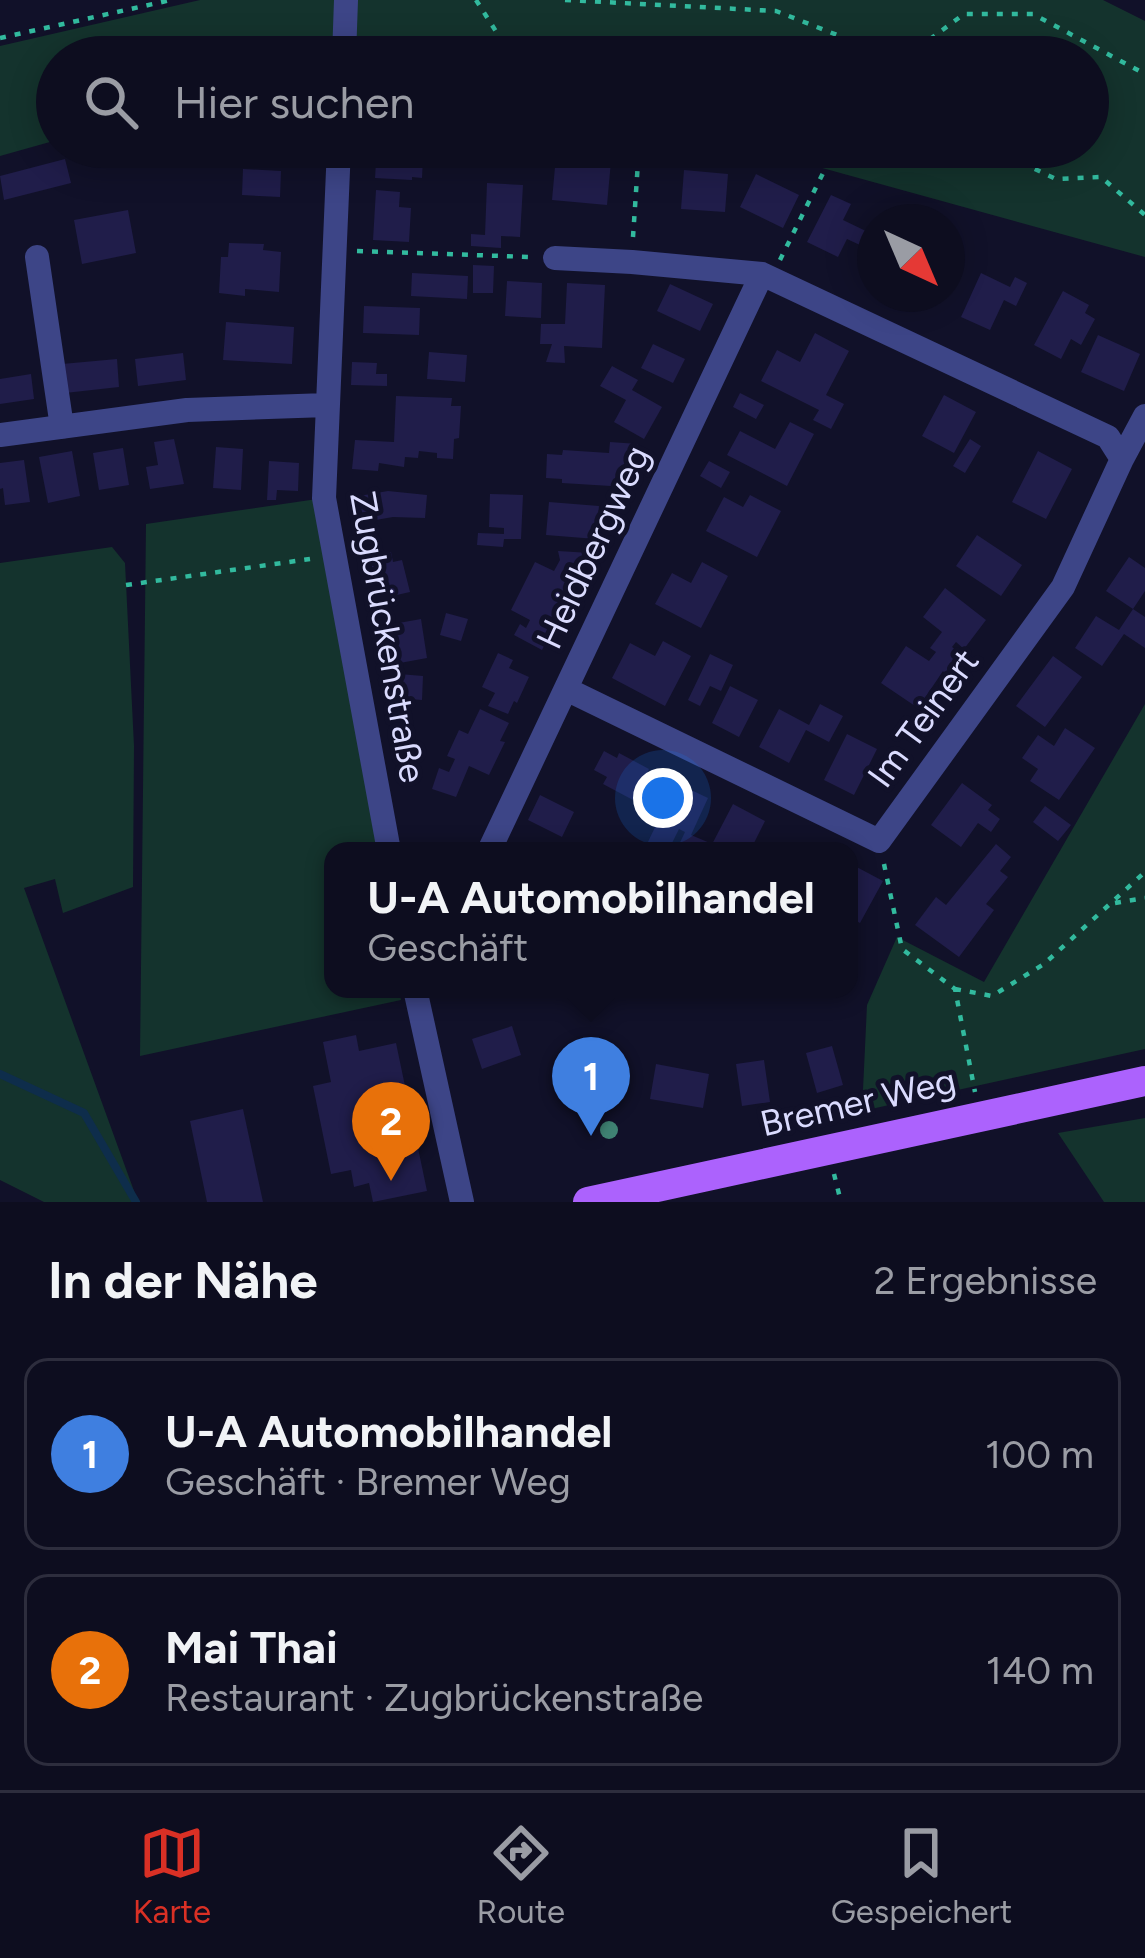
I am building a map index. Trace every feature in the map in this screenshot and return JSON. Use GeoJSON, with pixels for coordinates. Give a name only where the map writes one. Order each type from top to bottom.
{"type":"FeatureCollection","features":[{"type":"Feature","properties":{"kind":"main road","name":"Bremer Weg"},"geometry":{"type":"LineString","coordinates":[[588,1202],[1145,1081]]}},
{"type":"Feature","properties":{"kind":"street"},"geometry":{"type":"LineString","coordinates":[[345,36],[346,0]]}},
{"type":"Feature","properties":{"kind":"street","name":"Zugbrückenstraße"},"geometry":{"type":"LineString","coordinates":[[338,168],[324,498],[387,842]]}},
{"type":"Feature","properties":{"kind":"street"},"geometry":{"type":"LineString","coordinates":[[37,257],[62,427]]}},
{"type":"Feature","properties":{"kind":"street"},"geometry":{"type":"LineString","coordinates":[[555,258],[767,276],[1108,437],[1122,459]]}},
{"type":"Feature","properties":{"kind":"street","name":"Heidbergweg"},"geometry":{"type":"LineString","coordinates":[[493,842],[767,276]]}},
{"type":"Feature","properties":{"kind":"street"},"geometry":{"type":"LineString","coordinates":[[0,435],[187,410],[327,405]]}},
{"type":"Feature","properties":{"kind":"street","name":"Im Teinert"},"geometry":{"type":"LineString","coordinates":[[566,689],[879,841],[1063,587],[1145,416]]}},
{"type":"Feature","properties":{"kind":"street"},"geometry":{"type":"LineString","coordinates":[[420,998],[462,1202]]}},
{"type":"Feature","properties":{"kind":"path"},"geometry":{"type":"LineString","coordinates":[[0,38],[170,0]]}},
{"type":"Feature","properties":{"kind":"path"},"geometry":{"type":"LineString","coordinates":[[476,0],[499,36]]}},
{"type":"Feature","properties":{"kind":"path"},"geometry":{"type":"LineString","coordinates":[[565,0],[776,11],[840,36]]}},
{"type":"Feature","properties":{"kind":"path"},"geometry":{"type":"LineString","coordinates":[[934,36],[964,14],[1034,14],[1075,36]]}},
{"type":"Feature","properties":{"kind":"path"},"geometry":{"type":"LineString","coordinates":[[1109,55],[1145,74]]}},
{"type":"Feature","properties":{"kind":"path"},"geometry":{"type":"LineString","coordinates":[[632,262],[638,168]]}},
{"type":"Feature","properties":{"kind":"path"},"geometry":{"type":"LineString","coordinates":[[767,276],[825,168]]}},
{"type":"Feature","properties":{"kind":"path"},"geometry":{"type":"LineString","coordinates":[[1033,168],[1056,179],[1101,177],[1145,214]]}},
{"type":"Feature","properties":{"kind":"path"},"geometry":{"type":"LineString","coordinates":[[334,250],[555,258]]}},
{"type":"Feature","properties":{"kind":"path"},"geometry":{"type":"LineString","coordinates":[[126,585],[334,555]]}},
{"type":"Feature","properties":{"kind":"path"},"geometry":{"type":"LineString","coordinates":[[879,841],[902,949],[956,989],[992,996],[1044,964],[1145,872]]}},
{"type":"Feature","properties":{"kind":"path"},"geometry":{"type":"LineString","coordinates":[[1110,904],[1145,898]]}},
{"type":"Feature","properties":{"kind":"path"},"geometry":{"type":"LineString","coordinates":[[956,989],[979,1115]]}},
{"type":"Feature","properties":{"kind":"path"},"geometry":{"type":"LineString","coordinates":[[834,1174],[841,1202]]}},
{"type":"Feature","properties":{"kind":"green space"},"geometry":{"type":"Polygon","coordinates":[[[200,0],[1103,0],[1145,21],[1145,257],[822,168],[1109,168],[1109,36],[43,36],[200,0]]]}},
{"type":"Feature","properties":{"kind":"green space"},"geometry":{"type":"Polygon","coordinates":[[[36,38],[36,146],[0,156],[0,46],[36,38]]]}},
{"type":"Feature","properties":{"kind":"green space"},"geometry":{"type":"Polygon","coordinates":[[[324,498],[376,842],[324,842],[324,998],[401,1000],[140,1056],[146,524],[324,498]]]}},
{"type":"Feature","properties":{"kind":"green space"},"geometry":{"type":"Polygon","coordinates":[[[112,547],[125,563],[134,746],[133,887],[63,913],[55,879],[24,888],[138,1202],[44,1202],[0,1180],[0,563],[112,547]]]}},
{"type":"Feature","properties":{"kind":"green space"},"geometry":{"type":"Polygon","coordinates":[[[1145,704],[1145,1049],[862,1111],[867,1005],[897,937],[984,982],[1145,704]]]}},
{"type":"Feature","properties":{"kind":"green space"},"geometry":{"type":"Polygon","coordinates":[[[1145,1118],[1145,1202],[1104,1202],[1058,1133],[1145,1118]]]}},
{"type":"Feature","properties":{"kind":"building"},"geometry":{"type":"Polygon","coordinates":[[[36,167],[67,168],[71,183],[4,200],[0,176],[36,167]]]}},
{"type":"Feature","properties":{"kind":"building"},"geometry":{"type":"Polygon","coordinates":[[[376,168],[422,168],[422,178],[375,178],[376,168]]]}},
{"type":"Feature","properties":{"kind":"building"},"geometry":{"type":"Polygon","coordinates":[[[555,168],[610,168],[607,205],[552,200],[555,168]]]}},
{"type":"Feature","properties":{"kind":"building"},"geometry":{"type":"Polygon","coordinates":[[[243,169],[281,171],[280,197],[242,195],[243,169]]]}},
{"type":"Feature","properties":{"kind":"building"},"geometry":{"type":"Polygon","coordinates":[[[684,170],[728,174],[725,212],[681,209],[684,170]]]}},
{"type":"Feature","properties":{"kind":"building"},"geometry":{"type":"Polygon","coordinates":[[[756,174],[799,195],[783,228],[740,207],[756,174]]]}},
{"type":"Feature","properties":{"kind":"building"},"geometry":{"type":"Polygon","coordinates":[[[487,183],[523,185],[520,237],[501,236],[501,248],[471,246],[471,234],[485,235],[487,183]]]}},
{"type":"Feature","properties":{"kind":"building"},"geometry":{"type":"Polygon","coordinates":[[[376,190],[400,192],[399,207],[411,208],[409,242],[373,240],[376,190]]]}},
{"type":"Feature","properties":{"kind":"building"},"geometry":{"type":"Polygon","coordinates":[[[831,195],[851,204],[843,220],[857,227],[857,244],[847,239],[838,257],[807,242],[831,195]]]}},
{"type":"Feature","properties":{"kind":"building"},"geometry":{"type":"Polygon","coordinates":[[[128,210],[136,253],[82,264],[74,220],[128,210]]]}},
{"type":"Feature","properties":{"kind":"building"},"geometry":{"type":"Polygon","coordinates":[[[229,243],[264,244],[263,250],[281,252],[279,292],[219,293],[221,257],[228,257],[229,243]]]}},
{"type":"Feature","properties":{"kind":"building"},"geometry":{"type":"Polygon","coordinates":[[[473,265],[494,266],[493,293],[473,293],[473,265]]]}},
{"type":"Feature","properties":{"kind":"building"},"geometry":{"type":"Polygon","coordinates":[[[412,273],[468,276],[467,299],[411,296],[412,273]]]}},
{"type":"Feature","properties":{"kind":"building"},"geometry":{"type":"Polygon","coordinates":[[[981,273],[1010,287],[1015,277],[1027,283],[1016,306],[1004,300],[990,330],[961,317],[981,273]]]}},
{"type":"Feature","properties":{"kind":"building"},"geometry":{"type":"Polygon","coordinates":[[[507,281],[542,283],[541,318],[505,316],[507,281]]]}},
{"type":"Feature","properties":{"kind":"building"},"geometry":{"type":"Polygon","coordinates":[[[567,283],[605,285],[602,348],[564,346],[565,363],[546,362],[552,344],[540,344],[541,324],[565,324],[567,283]]]}},
{"type":"Feature","properties":{"kind":"building"},"geometry":{"type":"Polygon","coordinates":[[[670,284],[713,304],[700,331],[657,311],[670,284]]]}},
{"type":"Feature","properties":{"kind":"building"},"geometry":{"type":"Polygon","coordinates":[[[1063,291],[1089,305],[1085,313],[1095,319],[1081,345],[1071,339],[1061,359],[1034,345],[1063,291]]]}},
{"type":"Feature","properties":{"kind":"building"},"geometry":{"type":"Polygon","coordinates":[[[364,306],[420,308],[419,335],[363,333],[364,306]]]}},
{"type":"Feature","properties":{"kind":"building"},"geometry":{"type":"Polygon","coordinates":[[[226,322],[294,327],[292,364],[223,360],[226,322]]]}},
{"type":"Feature","properties":{"kind":"building"},"geometry":{"type":"Polygon","coordinates":[[[815,333],[849,351],[826,395],[844,404],[831,429],[813,420],[819,410],[761,381],[777,350],[800,362],[815,333]]]}},
{"type":"Feature","properties":{"kind":"building"},"geometry":{"type":"Polygon","coordinates":[[[1098,335],[1140,354],[1124,391],[1081,372],[1098,335]]]}},
{"type":"Feature","properties":{"kind":"building"},"geometry":{"type":"Polygon","coordinates":[[[653,344],[685,359],[673,383],[641,368],[653,344]]]}},
{"type":"Feature","properties":{"kind":"building"},"geometry":{"type":"Polygon","coordinates":[[[429,352],[467,355],[465,382],[427,379],[429,352]]]}},
{"type":"Feature","properties":{"kind":"building"},"geometry":{"type":"Polygon","coordinates":[[[183,353],[186,380],[138,386],[135,359],[183,353]]]}},
{"type":"Feature","properties":{"kind":"building"},"geometry":{"type":"Polygon","coordinates":[[[117,359],[119,387],[65,393],[62,364],[117,359]]]}},
{"type":"Feature","properties":{"kind":"building"},"geometry":{"type":"Polygon","coordinates":[[[352,362],[377,363],[376,374],[387,374],[387,386],[351,385],[352,362]]]}},
{"type":"Feature","properties":{"kind":"building"},"geometry":{"type":"Polygon","coordinates":[[[612,366],[638,380],[632,390],[662,407],[644,439],[614,422],[626,400],[600,386],[612,366]]]}},
{"type":"Feature","properties":{"kind":"building"},"geometry":{"type":"Polygon","coordinates":[[[31,374],[34,399],[0,404],[0,379],[31,374]]]}},
{"type":"Feature","properties":{"kind":"building"},"geometry":{"type":"Polygon","coordinates":[[[740,393],[764,405],[756,419],[733,407],[740,393]]]}},
{"type":"Feature","properties":{"kind":"building"},"geometry":{"type":"Polygon","coordinates":[[[944,395],[976,412],[954,453],[922,436],[944,395]]]}},
{"type":"Feature","properties":{"kind":"building"},"geometry":{"type":"Polygon","coordinates":[[[396,396],[452,398],[451,406],[461,406],[453,459],[419,451],[418,458],[405,457],[404,467],[379,463],[378,471],[352,469],[355,440],[394,442],[396,396]]]}},
{"type":"Feature","properties":{"kind":"building"},"geometry":{"type":"Polygon","coordinates":[[[790,422],[814,434],[787,486],[727,455],[740,431],[775,449],[790,422]]]}},
{"type":"Feature","properties":{"kind":"building"},"geometry":{"type":"Polygon","coordinates":[[[174,439],[184,484],[150,489],[146,467],[158,465],[154,442],[174,439]]]}},
{"type":"Feature","properties":{"kind":"building"},"geometry":{"type":"Polygon","coordinates":[[[970,439],[981,446],[965,473],[953,466],[970,439]]]}},
{"type":"Feature","properties":{"kind":"building"},"geometry":{"type":"Polygon","coordinates":[[[610,442],[638,444],[637,457],[629,456],[627,487],[546,478],[547,454],[562,455],[563,450],[609,453],[610,442]]]}},
{"type":"Feature","properties":{"kind":"building"},"geometry":{"type":"Polygon","coordinates":[[[216,447],[243,449],[241,490],[213,488],[216,447]]]}},
{"type":"Feature","properties":{"kind":"building"},"geometry":{"type":"Polygon","coordinates":[[[123,448],[129,485],[99,490],[93,453],[123,448]]]}},
{"type":"Feature","properties":{"kind":"building"},"geometry":{"type":"Polygon","coordinates":[[[72,451],[80,496],[48,503],[39,457],[72,451]]]}},
{"type":"Feature","properties":{"kind":"building"},"geometry":{"type":"Polygon","coordinates":[[[1038,451],[1072,469],[1046,519],[1012,502],[1038,451]]]}},
{"type":"Feature","properties":{"kind":"building"},"geometry":{"type":"Polygon","coordinates":[[[24,460],[30,502],[5,505],[0,463],[24,460]]]}},
{"type":"Feature","properties":{"kind":"building"},"geometry":{"type":"Polygon","coordinates":[[[269,461],[299,463],[298,491],[277,490],[276,500],[267,500],[269,461]]]}},
{"type":"Feature","properties":{"kind":"building"},"geometry":{"type":"Polygon","coordinates":[[[709,461],[730,472],[721,488],[700,476],[709,461]]]}},
{"type":"Feature","properties":{"kind":"building"},"geometry":{"type":"Polygon","coordinates":[[[388,491],[427,495],[425,518],[364,522],[359,496],[388,491]]]}},
{"type":"Feature","properties":{"kind":"building"},"geometry":{"type":"Polygon","coordinates":[[[490,494],[523,495],[521,539],[504,539],[503,547],[477,545],[478,533],[504,534],[504,528],[489,527],[490,494]]]}},
{"type":"Feature","properties":{"kind":"building"},"geometry":{"type":"Polygon","coordinates":[[[750,495],[781,511],[757,557],[706,531],[724,497],[743,507],[750,495]]]}},
{"type":"Feature","properties":{"kind":"building"},"geometry":{"type":"Polygon","coordinates":[[[549,502],[599,506],[596,539],[546,535],[549,502]]]}},
{"type":"Feature","properties":{"kind":"building"},"geometry":{"type":"Polygon","coordinates":[[[977,535],[1022,565],[1001,596],[956,566],[977,535]]]}},
{"type":"Feature","properties":{"kind":"building"},"geometry":{"type":"Polygon","coordinates":[[[558,551],[590,553],[542,650],[514,635],[520,624],[526,628],[530,620],[511,610],[535,562],[554,571],[560,560],[558,551]]]}},
{"type":"Feature","properties":{"kind":"building"},"geometry":{"type":"Polygon","coordinates":[[[391,552],[393,562],[402,560],[410,592],[379,599],[370,557],[391,552]]]}},
{"type":"Feature","properties":{"kind":"building"},"geometry":{"type":"Polygon","coordinates":[[[1129,557],[1145,568],[1145,591],[1133,609],[1106,591],[1129,557]]]}},
{"type":"Feature","properties":{"kind":"building"},"geometry":{"type":"Polygon","coordinates":[[[702,562],[728,576],[701,628],[655,604],[672,573],[691,583],[702,562]]]}},
{"type":"Feature","properties":{"kind":"building"},"geometry":{"type":"Polygon","coordinates":[[[945,588],[986,620],[964,649],[956,642],[952,647],[961,654],[918,708],[881,683],[906,646],[929,661],[936,652],[930,648],[942,632],[923,617],[945,588]]]}},
{"type":"Feature","properties":{"kind":"building"},"geometry":{"type":"Polygon","coordinates":[[[1133,609],[1145,617],[1145,648],[1124,634],[1102,666],[1075,648],[1096,616],[1119,630],[1133,609]]]}},
{"type":"Feature","properties":{"kind":"building"},"geometry":{"type":"Polygon","coordinates":[[[446,613],[468,619],[461,641],[440,635],[446,613]]]}},
{"type":"Feature","properties":{"kind":"building"},"geometry":{"type":"Polygon","coordinates":[[[421,619],[427,658],[389,665],[382,626],[421,619]]]}},
{"type":"Feature","properties":{"kind":"building"},"geometry":{"type":"Polygon","coordinates":[[[663,641],[691,656],[665,706],[612,678],[630,643],[655,656],[663,641]]]}},
{"type":"Feature","properties":{"kind":"building"},"geometry":{"type":"Polygon","coordinates":[[[498,653],[513,660],[509,668],[529,677],[508,714],[488,706],[495,693],[482,687],[498,653]]]}},
{"type":"Feature","properties":{"kind":"building"},"geometry":{"type":"Polygon","coordinates":[[[710,654],[733,665],[721,691],[710,686],[700,706],[688,700],[710,654]]]}},
{"type":"Feature","properties":{"kind":"building"},"geometry":{"type":"Polygon","coordinates":[[[1053,656],[1082,677],[1045,727],[1016,706],[1053,656]]]}},
{"type":"Feature","properties":{"kind":"building"},"geometry":{"type":"Polygon","coordinates":[[[399,674],[423,676],[422,700],[397,698],[399,674]]]}},
{"type":"Feature","properties":{"kind":"building"},"geometry":{"type":"Polygon","coordinates":[[[730,686],[758,700],[739,737],[712,723],[730,686]]]}},
{"type":"Feature","properties":{"kind":"building"},"geometry":{"type":"Polygon","coordinates":[[[820,704],[843,716],[829,742],[806,730],[789,763],[759,747],[779,709],[809,725],[820,704]]]}},
{"type":"Feature","properties":{"kind":"building"},"geometry":{"type":"Polygon","coordinates":[[[480,709],[509,723],[489,775],[469,766],[456,797],[432,789],[439,768],[449,772],[455,759],[447,756],[459,730],[468,734],[480,709]]]}},
{"type":"Feature","properties":{"kind":"building"},"geometry":{"type":"Polygon","coordinates":[[[1065,728],[1095,748],[1059,800],[1030,781],[1038,769],[1022,758],[1038,735],[1054,746],[1065,728]]]}},
{"type":"Feature","properties":{"kind":"building"},"geometry":{"type":"Polygon","coordinates":[[[847,734],[877,749],[854,795],[824,780],[847,734]]]}},
{"type":"Feature","properties":{"kind":"building"},"geometry":{"type":"Polygon","coordinates":[[[604,751],[617,758],[619,753],[649,769],[633,800],[603,784],[607,777],[594,770],[604,751]]]}},
{"type":"Feature","properties":{"kind":"building"},"geometry":{"type":"Polygon","coordinates":[[[670,780],[708,798],[691,835],[708,842],[680,842],[685,832],[679,829],[672,842],[648,842],[658,821],[652,818],[670,780]]]}},
{"type":"Feature","properties":{"kind":"building"},"geometry":{"type":"Polygon","coordinates":[[[962,783],[992,805],[988,810],[1000,819],[991,832],[978,823],[961,847],[931,825],[962,783]]]}},
{"type":"Feature","properties":{"kind":"building"},"geometry":{"type":"Polygon","coordinates":[[[540,795],[574,812],[562,837],[528,820],[540,795]]]}},
{"type":"Feature","properties":{"kind":"building"},"geometry":{"type":"Polygon","coordinates":[[[733,804],[765,821],[754,842],[713,842],[733,804]]]}},
{"type":"Feature","properties":{"kind":"building"},"geometry":{"type":"Polygon","coordinates":[[[1045,806],[1071,825],[1058,841],[1033,822],[1045,806]]]}},
{"type":"Feature","properties":{"kind":"building"},"geometry":{"type":"Polygon","coordinates":[[[996,844],[1011,857],[1000,871],[1008,877],[986,904],[994,910],[959,957],[915,925],[936,897],[946,905],[996,844]]]}},
{"type":"Feature","properties":{"kind":"building"},"geometry":{"type":"Polygon","coordinates":[[[858,868],[883,881],[858,922],[858,868]]]}},
{"type":"Feature","properties":{"kind":"building"},"geometry":{"type":"Polygon","coordinates":[[[512,1026],[521,1055],[482,1069],[472,1039],[512,1026]]]}},
{"type":"Feature","properties":{"kind":"building"},"geometry":{"type":"Polygon","coordinates":[[[356,1035],[359,1051],[396,1043],[427,1191],[373,1202],[369,1183],[354,1187],[351,1170],[331,1174],[313,1086],[331,1082],[323,1042],[356,1035]]]}},
{"type":"Feature","properties":{"kind":"building"},"geometry":{"type":"Polygon","coordinates":[[[832,1046],[843,1085],[817,1093],[806,1053],[832,1046]]]}},
{"type":"Feature","properties":{"kind":"building"},"geometry":{"type":"Polygon","coordinates":[[[764,1060],[770,1102],[742,1106],[736,1064],[764,1060]]]}},
{"type":"Feature","properties":{"kind":"building"},"geometry":{"type":"Polygon","coordinates":[[[582,1063],[608,1066],[605,1090],[579,1087],[582,1063]]]}},
{"type":"Feature","properties":{"kind":"building"},"geometry":{"type":"Polygon","coordinates":[[[656,1064],[709,1074],[703,1108],[650,1099],[656,1064]]]}},
{"type":"Feature","properties":{"kind":"building"},"geometry":{"type":"Polygon","coordinates":[[[243,1109],[263,1202],[207,1202],[190,1121],[243,1109]]]}},
{"type":"Feature","properties":{"kind":"waterway"},"geometry":{"type":"LineString","coordinates":[[0,1074],[84,1113],[136,1202]]}},
{"type":"Feature","properties":{"kind":"place","name":"U-A Automobilhandel"},"geometry":{"type":"Point","coordinates":[591,1136]}},
{"type":"Feature","properties":{"kind":"place","name":"Mai Thai"},"geometry":{"type":"Point","coordinates":[391,1181]}}]}
